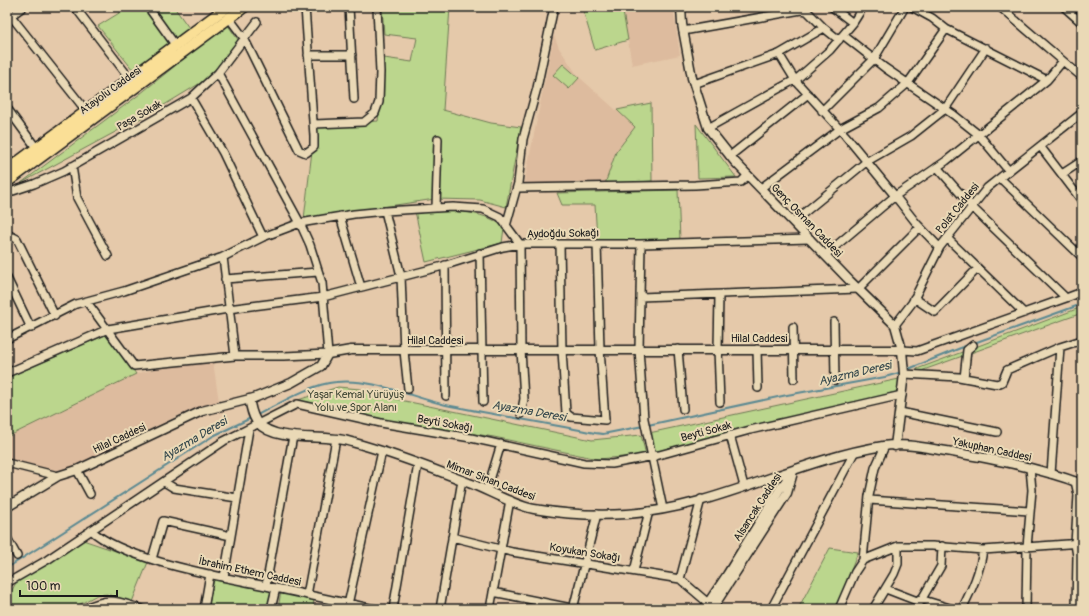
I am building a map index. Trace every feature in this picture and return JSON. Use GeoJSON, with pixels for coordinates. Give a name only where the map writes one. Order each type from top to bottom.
{"type":"FeatureCollection","features":[{"type":"Feature","properties":{"kind":"main road","name":"Atayolu Caddesi"},"geometry":{"type":"LineString","coordinates":[[7,170],[224,11],[244,7]]}},
{"type":"Feature","properties":{"kind":"main road","name":"Atayolu Caddesi"},"geometry":{"type":"LineString","coordinates":[[7,182],[224,11]]}},
{"type":"Feature","properties":{"kind":"street"},"geometry":{"type":"LineString","coordinates":[[23,7],[9,17],[87,112]]}},
{"type":"Feature","properties":{"kind":"street"},"geometry":{"type":"LineString","coordinates":[[75,7],[131,80]]}},
{"type":"Feature","properties":{"kind":"street"},"geometry":{"type":"LineString","coordinates":[[148,7],[176,46]]}},
{"type":"Feature","properties":{"kind":"street"},"geometry":{"type":"LineString","coordinates":[[224,11],[244,38],[299,150],[306,153],[312,150],[314,124],[305,7]]}},
{"type":"Feature","properties":{"kind":"street"},"geometry":{"type":"LineString","coordinates":[[349,7],[354,99]]}},
{"type":"Feature","properties":{"kind":"street"},"geometry":{"type":"LineString","coordinates":[[314,124],[364,122],[375,113],[378,102],[380,72],[377,7]]}},
{"type":"Feature","properties":{"kind":"street"},"geometry":{"type":"LineString","coordinates":[[506,226],[517,188],[522,139],[536,88],[554,7]]}},
{"type":"Feature","properties":{"kind":"street","name":"Genç Osman Caddesi"},"geometry":{"type":"LineString","coordinates":[[681,7],[683,31],[694,84],[708,128],[730,156],[748,175],[858,289],[895,325]]}},
{"type":"Feature","properties":{"kind":"street"},"geometry":{"type":"LineString","coordinates":[[832,7],[853,22]]}},
{"type":"Feature","properties":{"kind":"street"},"geometry":{"type":"LineString","coordinates":[[708,128],[795,80],[830,50],[863,7]]}},
{"type":"Feature","properties":{"kind":"street"},"geometry":{"type":"LineString","coordinates":[[822,111],[874,59],[905,7]]}},
{"type":"Feature","properties":{"kind":"street"},"geometry":{"type":"LineString","coordinates":[[912,7],[932,18],[946,29],[1047,80]]}},
{"type":"Feature","properties":{"kind":"street"},"geometry":{"type":"LineString","coordinates":[[1000,7],[1082,77]]}},
{"type":"Feature","properties":{"kind":"street"},"geometry":{"type":"LineString","coordinates":[[1064,7],[1082,23]]}},
{"type":"Feature","properties":{"kind":"street"},"geometry":{"type":"LineString","coordinates":[[683,31],[801,10],[807,12],[824,28],[841,37],[874,59],[979,135],[1009,170]]}},
{"type":"Feature","properties":{"kind":"street","name":"Paşa Sokak"},"geometry":{"type":"LineString","coordinates":[[7,193],[34,184],[72,166],[191,98],[218,73],[257,22]]}},
{"type":"Feature","properties":{"kind":"street"},"geometry":{"type":"LineString","coordinates":[[694,84],[779,54],[824,28]]}},
{"type":"Feature","properties":{"kind":"street"},"geometry":{"type":"LineString","coordinates":[[761,188],[840,129],[879,108],[908,84],[946,29]]}},
{"type":"Feature","properties":{"kind":"street"},"geometry":{"type":"LineString","coordinates":[[793,222],[866,162],[911,136],[945,109],[986,48]]}},
{"type":"Feature","properties":{"kind":"street"},"geometry":{"type":"LineString","coordinates":[[308,55],[352,54]]}},
{"type":"Feature","properties":{"kind":"street"},"geometry":{"type":"LineString","coordinates":[[779,54],[795,80],[840,129],[920,227],[939,247]]}},
{"type":"Feature","properties":{"kind":"street"},"geometry":{"type":"LineString","coordinates":[[825,255],[895,196],[979,135],[1047,80],[1062,61]]}},
{"type":"Feature","properties":{"kind":"street"},"geometry":{"type":"LineString","coordinates":[[86,302],[108,329],[134,366],[235,356],[328,354],[322,283],[300,223],[218,73]]}},
{"type":"Feature","properties":{"kind":"street"},"geometry":{"type":"LineString","coordinates":[[730,156],[808,94]]}},
{"type":"Feature","properties":{"kind":"street"},"geometry":{"type":"LineString","coordinates":[[191,98],[223,153],[263,238]]}},
{"type":"Feature","properties":{"kind":"street"},"geometry":{"type":"LineString","coordinates":[[7,108],[37,149]]}},
{"type":"Feature","properties":{"kind":"street","name":"Polat Caddesi"},"geometry":{"type":"LineString","coordinates":[[895,325],[914,298],[939,247],[987,188],[1082,113]]}},
{"type":"Feature","properties":{"kind":"street"},"geometry":{"type":"LineString","coordinates":[[436,208],[438,139]]}},
{"type":"Feature","properties":{"kind":"street"},"geometry":{"type":"LineString","coordinates":[[1040,146],[1082,201]]}},
{"type":"Feature","properties":{"kind":"street"},"geometry":{"type":"LineString","coordinates":[[1062,174],[1082,161]]}},
{"type":"Feature","properties":{"kind":"street"},"geometry":{"type":"LineString","coordinates":[[72,166],[77,198],[108,256]]}},
{"type":"Feature","properties":{"kind":"street"},"geometry":{"type":"LineString","coordinates":[[937,166],[972,207],[1066,298]]}},
{"type":"Feature","properties":{"kind":"street"},"geometry":{"type":"LineString","coordinates":[[517,188],[696,185],[741,182],[748,175]]}},
{"type":"Feature","properties":{"kind":"street"},"geometry":{"type":"LineString","coordinates":[[1000,178],[1082,257]]}},
{"type":"Feature","properties":{"kind":"street"},"geometry":{"type":"LineString","coordinates":[[7,339],[56,316],[76,304],[124,291],[223,257],[263,238],[300,223],[340,216],[385,211],[453,207],[483,209],[500,216],[520,244],[521,350],[524,399],[521,414]]}},
{"type":"Feature","properties":{"kind":"street"},"geometry":{"type":"LineString","coordinates":[[385,211],[401,276],[404,351],[408,389]]}},
{"type":"Feature","properties":{"kind":"street"},"geometry":{"type":"LineString","coordinates":[[340,216],[361,287]]}},
{"type":"Feature","properties":{"kind":"street"},"geometry":{"type":"LineString","coordinates":[[640,297],[858,289],[920,227]]}},
{"type":"Feature","properties":{"kind":"street"},"geometry":{"type":"LineString","coordinates":[[7,234],[17,239],[56,316]]}},
{"type":"Feature","properties":{"kind":"street"},"geometry":{"type":"LineString","coordinates":[[947,238],[1024,313]]}},
{"type":"Feature","properties":{"kind":"street","name":"Aydoğdu Sokağı"},"geometry":{"type":"LineString","coordinates":[[7,373],[108,329],[228,309],[323,297],[445,265],[480,253],[520,244],[641,244],[810,239]]}},
{"type":"Feature","properties":{"kind":"street"},"geometry":{"type":"LineString","coordinates":[[560,244],[562,350],[567,414],[571,416],[605,420],[600,350],[597,244]]}},
{"type":"Feature","properties":{"kind":"street"},"geometry":{"type":"LineString","coordinates":[[641,244],[639,349],[644,419],[662,510]]}},
{"type":"Feature","properties":{"kind":"street"},"geometry":{"type":"LineString","coordinates":[[480,253],[483,402]]}},
{"type":"Feature","properties":{"kind":"street"},"geometry":{"type":"LineString","coordinates":[[223,257],[228,309],[235,356]]}},
{"type":"Feature","properties":{"kind":"street"},"geometry":{"type":"LineString","coordinates":[[445,265],[446,396]]}},
{"type":"Feature","properties":{"kind":"street"},"geometry":{"type":"LineString","coordinates":[[914,298],[935,312],[978,268]]}},
{"type":"Feature","properties":{"kind":"street"},"geometry":{"type":"LineString","coordinates":[[225,278],[318,272]]}},
{"type":"Feature","properties":{"kind":"street"},"geometry":{"type":"LineString","coordinates":[[7,278],[32,328]]}},
{"type":"Feature","properties":{"kind":"street"},"geometry":{"type":"LineString","coordinates":[[902,350],[918,351],[1082,292]]}},
{"type":"Feature","properties":{"kind":"street"},"geometry":{"type":"LineString","coordinates":[[719,294],[718,349],[720,402]]}},
{"type":"Feature","properties":{"kind":"street"},"geometry":{"type":"LineString","coordinates":[[834,322],[835,380]]}},
{"type":"Feature","properties":{"kind":"street"},"geometry":{"type":"LineString","coordinates":[[895,325],[902,350],[904,370],[895,446]]}},
{"type":"Feature","properties":{"kind":"street"},"geometry":{"type":"LineString","coordinates":[[793,327],[794,379]]}},
{"type":"Feature","properties":{"kind":"street"},"geometry":{"type":"LineString","coordinates":[[904,370],[998,384],[1002,382],[1007,370],[1060,347],[1082,340]]}},
{"type":"Feature","properties":{"kind":"street"},"geometry":{"type":"LineString","coordinates":[[964,378],[967,350],[973,345]]}},
{"type":"Feature","properties":{"kind":"street"},"geometry":{"type":"LineString","coordinates":[[1051,474],[1060,347]]}},
{"type":"Feature","properties":{"kind":"street"},"geometry":{"type":"LineString","coordinates":[[678,349],[683,409]]}},
{"type":"Feature","properties":{"kind":"street"},"geometry":{"type":"LineString","coordinates":[[757,349],[758,388]]}},
{"type":"Feature","properties":{"kind":"street","name":"Hilal Caddesi"},"geometry":{"type":"LineString","coordinates":[[7,507],[58,476],[77,470],[202,412],[248,399],[291,383],[322,366],[328,354],[351,350],[902,350]]}},
{"type":"Feature","properties":{"kind":"street","name":"Beyti Sokak"},"geometry":{"type":"LineString","coordinates":[[514,447],[584,463],[612,464],[652,456],[864,402],[902,395]]}},
{"type":"Feature","properties":{"kind":"street"},"geometry":{"type":"LineString","coordinates":[[248,399],[256,419]]}},
{"type":"Feature","properties":{"kind":"street","name":"Beyti Sokağı"},"geometry":{"type":"LineString","coordinates":[[7,583],[47,560],[224,441],[249,429],[256,419],[296,404],[381,423],[514,447]]}},
{"type":"Feature","properties":{"kind":"street"},"geometry":{"type":"LineString","coordinates":[[900,412],[996,432]]}},
{"type":"Feature","properties":{"kind":"street","name":"Mimar Sinan Caddesi"},"geometry":{"type":"LineString","coordinates":[[256,419],[280,435],[336,438],[382,450],[462,480],[532,509],[597,514],[626,514],[662,510],[854,453]]}},
{"type":"Feature","properties":{"kind":"street"},"geometry":{"type":"LineString","coordinates":[[224,577],[249,429]]}},
{"type":"Feature","properties":{"kind":"street"},"geometry":{"type":"LineString","coordinates":[[730,435],[744,486]]}},
{"type":"Feature","properties":{"kind":"street"},"geometry":{"type":"LineString","coordinates":[[266,586],[293,436]]}},
{"type":"Feature","properties":{"kind":"street"},"geometry":{"type":"LineString","coordinates":[[307,594],[336,438]]}},
{"type":"Feature","properties":{"kind":"street"},"geometry":{"type":"LineString","coordinates":[[487,490],[501,444]]}},
{"type":"Feature","properties":{"kind":"street"},"geometry":{"type":"LineString","coordinates":[[839,609],[855,572],[863,560],[869,500],[875,468],[885,446]]}},
{"type":"Feature","properties":{"kind":"street","name":"Yakuphan Caddesi"},"geometry":{"type":"LineString","coordinates":[[854,453],[885,446],[917,447],[970,455],[1030,468],[1078,483]]}},
{"type":"Feature","properties":{"kind":"street"},"geometry":{"type":"LineString","coordinates":[[348,606],[382,450]]}},
{"type":"Feature","properties":{"kind":"street"},"geometry":{"type":"LineString","coordinates":[[772,609],[854,453]]}},
{"type":"Feature","properties":{"kind":"street"},"geometry":{"type":"LineString","coordinates":[[7,463],[58,476]]}},
{"type":"Feature","properties":{"kind":"street"},"geometry":{"type":"LineString","coordinates":[[393,609],[418,464]]}},
{"type":"Feature","properties":{"kind":"street"},"geometry":{"type":"LineString","coordinates":[[1026,609],[1027,547],[1032,490],[1030,468]]}},
{"type":"Feature","properties":{"kind":"street"},"geometry":{"type":"LineString","coordinates":[[77,470],[90,494]]}},
{"type":"Feature","properties":{"kind":"street","name":"Alsancak Caddesi"},"geometry":{"type":"LineString","coordinates":[[708,607],[781,487],[794,471]]}},
{"type":"Feature","properties":{"kind":"street"},"geometry":{"type":"LineString","coordinates":[[440,609],[462,480]]}},
{"type":"Feature","properties":{"kind":"street"},"geometry":{"type":"LineString","coordinates":[[164,482],[174,488],[237,498]]}},
{"type":"Feature","properties":{"kind":"street"},"geometry":{"type":"LineString","coordinates":[[1076,609],[1079,543],[1078,483]]}},
{"type":"Feature","properties":{"kind":"street"},"geometry":{"type":"LineString","coordinates":[[701,499],[680,579],[708,607]]}},
{"type":"Feature","properties":{"kind":"street"},"geometry":{"type":"LineString","coordinates":[[490,609],[510,500]]}},
{"type":"Feature","properties":{"kind":"street"},"geometry":{"type":"LineString","coordinates":[[869,500],[1029,511]]}},
{"type":"Feature","properties":{"kind":"street"},"geometry":{"type":"LineString","coordinates":[[634,572],[648,511]]}},
{"type":"Feature","properties":{"kind":"street"},"geometry":{"type":"LineString","coordinates":[[493,592],[574,609],[597,514]]}},
{"type":"Feature","properties":{"kind":"street"},"geometry":{"type":"LineString","coordinates":[[152,559],[163,521],[231,536]]}},
{"type":"Feature","properties":{"kind":"street","name":"İbrahim Ethem Caddesi"},"geometry":{"type":"LineString","coordinates":[[92,530],[99,538],[152,559],[210,574],[307,594],[348,606],[375,609]]}},
{"type":"Feature","properties":{"kind":"street","name":"Koyukan Sokağı"},"geometry":{"type":"LineString","coordinates":[[452,537],[502,549],[680,579]]}},
{"type":"Feature","properties":{"kind":"street"},"geometry":{"type":"LineString","coordinates":[[7,538],[17,556]]}},
{"type":"Feature","properties":{"kind":"street"},"geometry":{"type":"LineString","coordinates":[[863,560],[898,546],[942,546],[983,550],[1079,543]]}},
{"type":"Feature","properties":{"kind":"street"},"geometry":{"type":"LineString","coordinates":[[873,609],[886,589],[898,564],[898,546]]}},
{"type":"Feature","properties":{"kind":"street"},"geometry":{"type":"LineString","coordinates":[[916,609],[920,599],[941,566],[942,546]]}},
{"type":"Feature","properties":{"kind":"street"},"geometry":{"type":"LineString","coordinates":[[962,609],[978,574],[983,550]]}},
{"type":"Feature","properties":{"kind":"street"},"geometry":{"type":"LineString","coordinates":[[204,609],[210,574]]}},
{"type":"Feature","properties":{"kind":"street"},"geometry":{"type":"LineString","coordinates":[[271,609],[276,588]]}},
{"type":"Feature","properties":{"kind":"street"},"geometry":{"type":"LineString","coordinates":[[886,589],[917,601],[920,599],[953,609]]}},
{"type":"Feature","properties":{"kind":"street"},"geometry":{"type":"LineString","coordinates":[[84,609],[100,601],[112,600],[142,609]]}},
{"type":"Feature","properties":{"kind":"shaded area"},"geometry":{"type":"Polygon","coordinates":[[[640,7],[673,7],[680,55],[632,65],[623,11],[640,7]]]}},
{"type":"Feature","properties":{"kind":"shaded area"},"geometry":{"type":"Polygon","coordinates":[[[554,35],[559,48],[578,76],[635,127],[616,152],[605,184],[524,184],[554,35]]]}},
{"type":"Feature","properties":{"kind":"shaded area"},"geometry":{"type":"Polygon","coordinates":[[[213,362],[219,402],[177,416],[61,472],[7,458],[7,437],[136,374],[163,367],[213,362]]]}},
{"type":"Feature","properties":{"kind":"green space"},"geometry":{"type":"Polygon","coordinates":[[[129,7],[174,7],[189,28],[133,70],[98,26],[129,7]]]}},
{"type":"Feature","properties":{"kind":"green space"},"geometry":{"type":"Polygon","coordinates":[[[382,7],[450,7],[443,110],[491,123],[521,127],[506,207],[480,200],[435,199],[304,219],[315,125],[378,121],[384,58],[412,62],[417,38],[384,34],[382,7]]]}},
{"type":"Feature","properties":{"kind":"green space"},"geometry":{"type":"Polygon","coordinates":[[[582,7],[640,7],[623,12],[628,40],[595,50],[582,7]]]}},
{"type":"Feature","properties":{"kind":"green space"},"geometry":{"type":"Polygon","coordinates":[[[227,24],[239,41],[207,79],[156,110],[21,183],[140,94],[227,24]]]}},
{"type":"Feature","properties":{"kind":"green space"},"geometry":{"type":"Polygon","coordinates":[[[563,64],[579,78],[569,89],[553,75],[563,64]]]}},
{"type":"Feature","properties":{"kind":"green space"},"geometry":{"type":"Polygon","coordinates":[[[651,103],[652,181],[605,184],[616,152],[635,127],[617,110],[651,103]]]}},
{"type":"Feature","properties":{"kind":"green space"},"geometry":{"type":"Polygon","coordinates":[[[696,124],[736,177],[698,178],[696,124]]]}},
{"type":"Feature","properties":{"kind":"green space"},"geometry":{"type":"Polygon","coordinates":[[[678,190],[680,240],[597,240],[595,205],[562,205],[557,193],[678,190]]]}},
{"type":"Feature","properties":{"kind":"green space"},"geometry":{"type":"Polygon","coordinates":[[[415,211],[462,212],[486,217],[504,228],[502,243],[426,262],[415,211]]]}},
{"type":"Feature","properties":{"kind":"green space"},"geometry":{"type":"Polygon","coordinates":[[[1082,307],[1082,313],[918,372],[917,369],[1082,307]]]}},
{"type":"Feature","properties":{"kind":"green space"},"geometry":{"type":"Polygon","coordinates":[[[108,334],[136,374],[7,437],[7,378],[108,334]]]}},
{"type":"Feature","properties":{"kind":"green space"},"geometry":{"type":"Polygon","coordinates":[[[899,379],[899,391],[654,455],[649,433],[899,379]]]}},
{"type":"Feature","properties":{"kind":"green space","name":"Yaşar Kemal Yürüyüş Yolu ve Spor Alanı"},"geometry":{"type":"Polygon","coordinates":[[[338,387],[360,389],[400,400],[592,440],[641,435],[646,455],[598,459],[494,437],[391,421],[298,400],[338,387]]]}},
{"type":"Feature","properties":{"kind":"green space"},"geometry":{"type":"Polygon","coordinates":[[[83,540],[148,562],[132,602],[107,594],[97,595],[71,609],[7,609],[7,599],[17,581],[83,540]]]}},
{"type":"Feature","properties":{"kind":"green space"},"geometry":{"type":"Polygon","coordinates":[[[830,548],[858,552],[836,609],[798,609],[830,548]]]}},
{"type":"Feature","properties":{"kind":"green space"},"geometry":{"type":"Polygon","coordinates":[[[214,579],[274,591],[269,609],[208,609],[214,579]]]}},
{"type":"Feature","properties":{"kind":"green space"},"geometry":{"type":"Polygon","coordinates":[[[281,591],[314,597],[313,609],[278,609],[281,591]]]}},
{"type":"Feature","properties":{"kind":"green space"},"geometry":{"type":"Polygon","coordinates":[[[109,603],[128,609],[93,609],[109,603]]]}},
{"type":"Feature","properties":{"kind":"waterway","name":"Ayazma Deresi"},"geometry":{"type":"LineString","coordinates":[[974,343],[1082,304]]}},
{"type":"Feature","properties":{"kind":"waterway","name":"Ayazma Deresi"},"geometry":{"type":"LineString","coordinates":[[906,370],[968,345]]}},
{"type":"Feature","properties":{"kind":"waterway","name":"Ayazma Deresi"},"geometry":{"type":"LineString","coordinates":[[648,425],[787,395],[885,377],[902,372]]}},
{"type":"Feature","properties":{"kind":"waterway","name":"Ayazma Deresi"},"geometry":{"type":"LineString","coordinates":[[255,416],[305,390],[316,386],[336,382],[350,382],[378,385],[446,405],[595,433],[603,434],[643,426]]}},
{"type":"Feature","properties":{"kind":"waterway","name":"Ayazma Deresi"},"geometry":{"type":"LineString","coordinates":[[7,568],[213,436],[251,418]]}}]}
